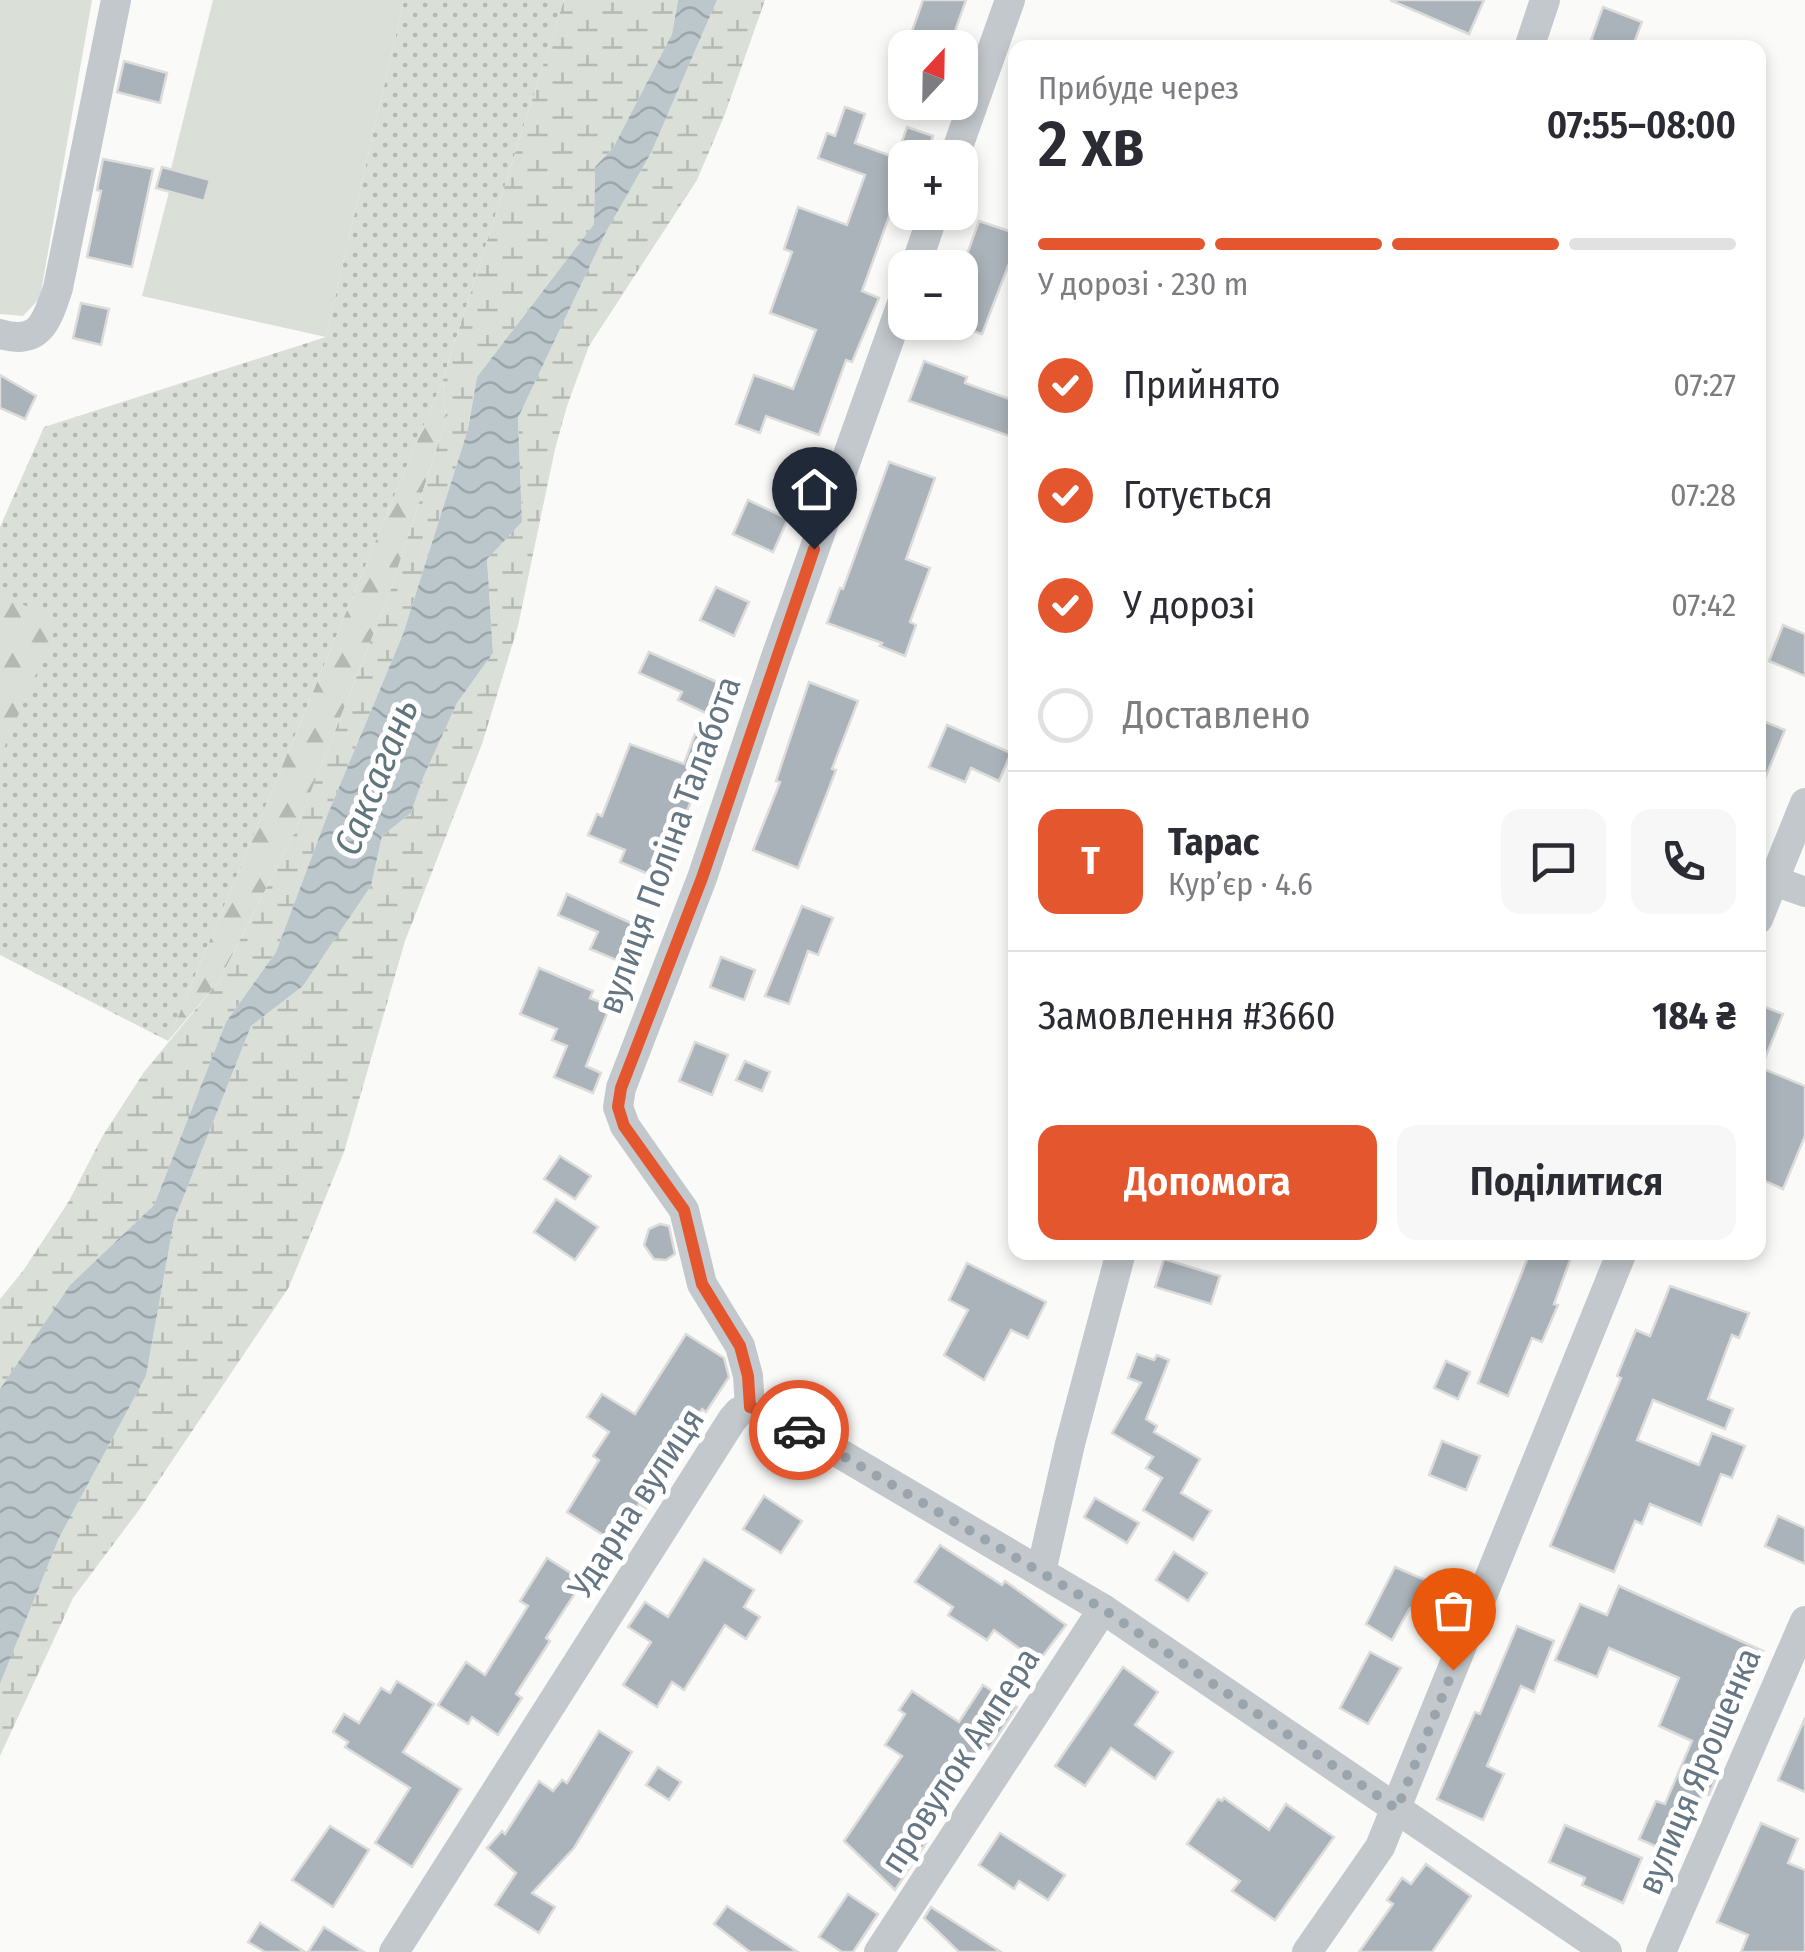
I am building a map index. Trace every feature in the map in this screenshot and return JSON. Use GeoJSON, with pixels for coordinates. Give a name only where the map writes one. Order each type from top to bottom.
{"type":"FeatureCollection","features":[{"type":"Feature","properties":{"kind":"street"},"geometry":{"type":"LineString","coordinates":[[0,334],[16,338],[38,331],[48,321],[62,270],[116,0]]}},
{"type":"Feature","properties":{"kind":"street"},"geometry":{"type":"LineString","coordinates":[[960,140],[1010,0]]}},
{"type":"Feature","properties":{"kind":"street"},"geometry":{"type":"LineString","coordinates":[[1532,40],[1545,0]]}},
{"type":"Feature","properties":{"kind":"street","name":"вулиця Поліна Талабота"},"geometry":{"type":"LineString","coordinates":[[750,1407],[748,1376],[740,1346],[702,1284],[684,1210],[624,1126],[618,1107],[621,1088],[702,878],[889,340]]}},
{"type":"Feature","properties":{"kind":"street"},"geometry":{"type":"LineString","coordinates":[[1766,876],[1805,803]]}},
{"type":"Feature","properties":{"kind":"street"},"geometry":{"type":"LineString","coordinates":[[1766,878],[1805,892]]}},
{"type":"Feature","properties":{"kind":"street"},"geometry":{"type":"LineString","coordinates":[[1118,1260],[1041,1572],[1103,1609],[1607,1952]]}},
{"type":"Feature","properties":{"kind":"street"},"geometry":{"type":"LineString","coordinates":[[1306,1952],[1380,1847],[1619,1260]]}},
{"type":"Feature","properties":{"kind":"street","name":"Ударна вулиця"},"geometry":{"type":"LineString","coordinates":[[394,1952],[739,1412],[750,1407],[772,1414],[1041,1572]]}},
{"type":"Feature","properties":{"kind":"street","name":"провулок Ампера"},"geometry":{"type":"LineString","coordinates":[[880,1952],[1103,1609]]}},
{"type":"Feature","properties":{"kind":"street","name":"вулиця Ярошенка"},"geometry":{"type":"LineString","coordinates":[[1662,1952],[1805,1620]]}},
{"type":"Feature","properties":{"kind":"green space"},"geometry":{"type":"Polygon","coordinates":[[[0,0],[92,0],[40,298],[23,316],[0,314],[0,0]]]}},
{"type":"Feature","properties":{"kind":"green space"},"geometry":{"type":"Polygon","coordinates":[[[213,0],[404,0],[326,337],[142,296],[169,192],[203,201],[209,181],[171,169],[213,0]]]}},
{"type":"Feature","properties":{"kind":"green space"},"geometry":{"type":"Polygon","coordinates":[[[404,0],[564,0],[443,379],[168,1041],[0,955],[0,527],[44,427],[326,337],[404,0]]]}},
{"type":"Feature","properties":{"kind":"green space"},"geometry":{"type":"Polygon","coordinates":[[[564,0],[678,0],[672,34],[613,148],[595,167],[594,224],[477,377],[468,429],[403,634],[327,816],[276,952],[226,1022],[154,1205],[70,1285],[0,1389],[0,1299],[69,1201],[102,1137],[144,1072],[219,981],[295,832],[389,595],[446,420],[443,379],[564,0]]]}},
{"type":"Feature","properties":{"kind":"green space"},"geometry":{"type":"Polygon","coordinates":[[[717,0],[765,0],[697,180],[589,346],[555,449],[518,626],[482,744],[405,941],[344,1152],[289,1287],[139,1510],[73,1598],[0,1756],[0,1684],[59,1538],[146,1376],[174,1221],[251,1026],[303,986],[371,886],[382,836],[411,813],[457,703],[493,653],[487,558],[522,522],[518,418],[606,232],[651,153],[717,0]]]}},
{"type":"Feature","properties":{"kind":"green space"},"geometry":{"type":"Polygon","coordinates":[[[443,379],[446,420],[389,595],[295,832],[219,981],[168,1041],[443,379]]]}},
{"type":"Feature","properties":{"kind":"green space"},"geometry":{"type":"Polygon","coordinates":[[[0,596],[60,619],[0,757],[0,596]]]}},
{"type":"Feature","properties":{"kind":"water","name":"Саксагань"},"geometry":{"type":"Polygon","coordinates":[[[678,0],[717,0],[651,153],[606,232],[518,418],[522,522],[487,559],[493,653],[457,703],[411,813],[382,836],[371,886],[303,986],[251,1026],[174,1221],[146,1376],[59,1538],[0,1684],[0,1389],[70,1285],[154,1205],[226,1022],[276,952],[327,816],[403,634],[468,429],[477,377],[594,224],[595,167],[613,148],[672,34],[678,0]]]}},
{"type":"Feature","properties":{"kind":"building"},"geometry":{"type":"Polygon","coordinates":[[[923,0],[966,0],[955,30],[912,30],[923,0]]]}},
{"type":"Feature","properties":{"kind":"building"},"geometry":{"type":"Polygon","coordinates":[[[1390,0],[1484,0],[1469,34],[1390,0]]]}},
{"type":"Feature","properties":{"kind":"building"},"geometry":{"type":"Polygon","coordinates":[[[1603,7],[1642,22],[1635,40],[1591,40],[1603,7]]]}},
{"type":"Feature","properties":{"kind":"building"},"geometry":{"type":"Polygon","coordinates":[[[124,61],[167,73],[160,103],[117,92],[124,61]]]}},
{"type":"Feature","properties":{"kind":"building"},"geometry":{"type":"Polygon","coordinates":[[[845,107],[865,114],[855,143],[888,155],[888,220],[862,291],[879,298],[852,362],[846,360],[819,435],[766,416],[760,433],[736,424],[754,375],[793,389],[816,330],[770,313],[792,252],[784,249],[798,207],[847,225],[865,175],[818,158],[827,133],[835,136],[845,107]]]}},
{"type":"Feature","properties":{"kind":"building"},"geometry":{"type":"Polygon","coordinates":[[[907,127],[933,136],[932,140],[902,140],[907,127]]]}},
{"type":"Feature","properties":{"kind":"building"},"geometry":{"type":"Polygon","coordinates":[[[103,159],[153,169],[132,267],[87,257],[101,191],[97,190],[103,159]]]}},
{"type":"Feature","properties":{"kind":"building"},"geometry":{"type":"Polygon","coordinates":[[[162,167],[210,180],[204,201],[156,188],[162,167]]]}},
{"type":"Feature","properties":{"kind":"building"},"geometry":{"type":"Polygon","coordinates":[[[979,221],[1008,231],[1008,266],[982,334],[978,333],[978,250],[969,250],[979,221]]]}},
{"type":"Feature","properties":{"kind":"building"},"geometry":{"type":"Polygon","coordinates":[[[81,303],[109,309],[101,345],[73,338],[81,303]]]}},
{"type":"Feature","properties":{"kind":"building"},"geometry":{"type":"Polygon","coordinates":[[[924,361],[967,377],[965,383],[1008,398],[1008,436],[909,401],[924,361]]]}},
{"type":"Feature","properties":{"kind":"building"},"geometry":{"type":"Polygon","coordinates":[[[0,375],[36,396],[25,419],[0,408],[0,375]]]}},
{"type":"Feature","properties":{"kind":"building"},"geometry":{"type":"Polygon","coordinates":[[[889,462],[935,478],[906,559],[930,568],[910,622],[916,625],[905,656],[880,646],[882,643],[827,623],[889,462]]]}},
{"type":"Feature","properties":{"kind":"building"},"geometry":{"type":"Polygon","coordinates":[[[748,500],[788,519],[773,552],[733,534],[748,500]]]}},
{"type":"Feature","properties":{"kind":"building"},"geometry":{"type":"Polygon","coordinates":[[[716,587],[749,602],[734,636],[700,620],[716,587]]]}},
{"type":"Feature","properties":{"kind":"building"},"geometry":{"type":"Polygon","coordinates":[[[1783,625],[1805,634],[1805,676],[1769,661],[1783,625]]]}},
{"type":"Feature","properties":{"kind":"building"},"geometry":{"type":"Polygon","coordinates":[[[649,652],[726,686],[712,716],[678,700],[682,692],[639,673],[649,652]]]}},
{"type":"Feature","properties":{"kind":"building"},"geometry":{"type":"Polygon","coordinates":[[[809,682],[858,701],[798,868],[753,850],[780,782],[776,781],[809,682]]]}},
{"type":"Feature","properties":{"kind":"building"},"geometry":{"type":"Polygon","coordinates":[[[1766,722],[1785,730],[1766,776],[1766,722]]]}},
{"type":"Feature","properties":{"kind":"building"},"geometry":{"type":"Polygon","coordinates":[[[947,725],[1008,752],[999,781],[971,768],[965,782],[929,767],[947,725]]]}},
{"type":"Feature","properties":{"kind":"building"},"geometry":{"type":"Polygon","coordinates":[[[695,734],[715,741],[660,879],[620,862],[625,850],[588,835],[597,814],[602,816],[630,744],[684,764],[695,734]]]}},
{"type":"Feature","properties":{"kind":"building"},"geometry":{"type":"Polygon","coordinates":[[[567,894],[642,928],[626,964],[590,949],[598,932],[558,915],[567,894]]]}},
{"type":"Feature","properties":{"kind":"building"},"geometry":{"type":"Polygon","coordinates":[[[802,906],[833,918],[818,955],[808,951],[789,1004],[765,996],[802,906]]]}},
{"type":"Feature","properties":{"kind":"building"},"geometry":{"type":"Polygon","coordinates":[[[721,957],[755,970],[744,1000],[710,987],[721,957]]]}},
{"type":"Feature","properties":{"kind":"building"},"geometry":{"type":"Polygon","coordinates":[[[539,968],[593,991],[590,998],[610,1006],[586,1066],[601,1073],[593,1093],[554,1077],[567,1046],[552,1040],[557,1029],[520,1014],[539,968]]]}},
{"type":"Feature","properties":{"kind":"building"},"geometry":{"type":"Polygon","coordinates":[[[1766,1007],[1783,1014],[1766,1056],[1766,1007]]]}},
{"type":"Feature","properties":{"kind":"building"},"geometry":{"type":"Polygon","coordinates":[[[695,1042],[728,1055],[712,1095],[679,1081],[695,1042]]]}},
{"type":"Feature","properties":{"kind":"building"},"geometry":{"type":"Polygon","coordinates":[[[745,1061],[770,1072],[762,1091],[736,1080],[745,1061]]]}},
{"type":"Feature","properties":{"kind":"building"},"geometry":{"type":"Polygon","coordinates":[[[1766,1070],[1805,1086],[1805,1136],[1783,1189],[1766,1182],[1766,1070]]]}},
{"type":"Feature","properties":{"kind":"building"},"geometry":{"type":"Polygon","coordinates":[[[560,1156],[591,1176],[575,1199],[544,1179],[560,1156]]]}},
{"type":"Feature","properties":{"kind":"building"},"geometry":{"type":"Polygon","coordinates":[[[556,1199],[598,1227],[575,1260],[534,1232],[556,1199]]]}},
{"type":"Feature","properties":{"kind":"building"},"geometry":{"type":"Polygon","coordinates":[[[660,1224],[669,1226],[675,1254],[666,1260],[654,1259],[644,1245],[649,1229],[660,1224]]]}},
{"type":"Feature","properties":{"kind":"building"},"geometry":{"type":"Polygon","coordinates":[[[1164,1260],[1220,1276],[1211,1304],[1155,1287],[1164,1260]]]}},
{"type":"Feature","properties":{"kind":"building"},"geometry":{"type":"Polygon","coordinates":[[[1527,1260],[1570,1260],[1554,1304],[1558,1305],[1542,1342],[1532,1338],[1508,1396],[1478,1383],[1527,1260]]]}},
{"type":"Feature","properties":{"kind":"building"},"geometry":{"type":"Polygon","coordinates":[[[967,1263],[1046,1302],[1028,1338],[1011,1330],[984,1380],[944,1355],[968,1310],[949,1300],[967,1263]]]}},
{"type":"Feature","properties":{"kind":"building"},"geometry":{"type":"Polygon","coordinates":[[[1670,1286],[1749,1313],[1739,1338],[1732,1335],[1708,1399],[1733,1409],[1725,1429],[1653,1400],[1637,1440],[1699,1465],[1712,1433],[1745,1446],[1732,1478],[1721,1474],[1701,1525],[1650,1504],[1642,1524],[1635,1521],[1614,1572],[1550,1546],[1621,1378],[1617,1376],[1636,1330],[1650,1336],[1670,1286]]]}},
{"type":"Feature","properties":{"kind":"building"},"geometry":{"type":"Polygon","coordinates":[[[686,1334],[724,1358],[729,1377],[706,1412],[702,1409],[660,1475],[665,1479],[646,1508],[639,1504],[614,1542],[567,1512],[599,1460],[593,1456],[609,1432],[587,1417],[602,1394],[635,1414],[686,1334]]]}},
{"type":"Feature","properties":{"kind":"building"},"geometry":{"type":"Polygon","coordinates":[[[1137,1354],[1169,1360],[1146,1419],[1157,1426],[1154,1432],[1200,1459],[1181,1493],[1211,1511],[1193,1540],[1143,1510],[1162,1478],[1146,1468],[1153,1457],[1112,1433],[1141,1383],[1128,1378],[1137,1354]]]}},
{"type":"Feature","properties":{"kind":"building"},"geometry":{"type":"Polygon","coordinates":[[[1446,1361],[1470,1372],[1458,1399],[1434,1388],[1446,1361]]]}},
{"type":"Feature","properties":{"kind":"building"},"geometry":{"type":"Polygon","coordinates":[[[1442,1441],[1480,1456],[1466,1490],[1429,1475],[1442,1441]]]}},
{"type":"Feature","properties":{"kind":"building"},"geometry":{"type":"Polygon","coordinates":[[[764,1496],[802,1521],[781,1553],[743,1529],[764,1496]]]}},
{"type":"Feature","properties":{"kind":"building"},"geometry":{"type":"Polygon","coordinates":[[[1095,1498],[1139,1523],[1127,1543],[1084,1517],[1095,1498]]]}},
{"type":"Feature","properties":{"kind":"building"},"geometry":{"type":"Polygon","coordinates":[[[1778,1516],[1805,1528],[1805,1564],[1765,1546],[1778,1516]]]}},
{"type":"Feature","properties":{"kind":"building"},"geometry":{"type":"Polygon","coordinates":[[[940,1545],[1002,1585],[1005,1581],[1066,1625],[1038,1662],[994,1630],[987,1640],[948,1615],[953,1607],[915,1582],[940,1545]]]}},
{"type":"Feature","properties":{"kind":"building"},"geometry":{"type":"Polygon","coordinates":[[[1174,1552],[1207,1573],[1188,1601],[1156,1580],[1174,1552]]]}},
{"type":"Feature","properties":{"kind":"building"},"geometry":{"type":"Polygon","coordinates":[[[547,1558],[583,1581],[546,1638],[550,1641],[516,1694],[522,1698],[498,1735],[472,1717],[468,1724],[438,1705],[466,1662],[485,1675],[528,1606],[520,1601],[547,1558]]]}},
{"type":"Feature","properties":{"kind":"building"},"geometry":{"type":"Polygon","coordinates":[[[704,1559],[754,1590],[744,1607],[760,1617],[746,1639],[725,1625],[684,1690],[672,1682],[657,1707],[623,1685],[651,1642],[628,1627],[645,1602],[668,1617],[704,1559]]]}},
{"type":"Feature","properties":{"kind":"building"},"geometry":{"type":"Polygon","coordinates":[[[1395,1567],[1432,1583],[1420,1612],[1410,1608],[1392,1640],[1366,1624],[1395,1567]]]}},
{"type":"Feature","properties":{"kind":"building"},"geometry":{"type":"Polygon","coordinates":[[[1619,1586],[1763,1651],[1714,1769],[1719,1771],[1709,1795],[1703,1793],[1676,1855],[1639,1839],[1656,1801],[1665,1804],[1692,1741],[1659,1726],[1679,1678],[1609,1648],[1597,1677],[1555,1660],[1580,1604],[1607,1615],[1619,1586]]]}},
{"type":"Feature","properties":{"kind":"building"},"geometry":{"type":"Polygon","coordinates":[[[1517,1626],[1554,1641],[1534,1692],[1521,1686],[1487,1766],[1504,1774],[1483,1820],[1437,1799],[1475,1712],[1480,1714],[1517,1626]]]}},
{"type":"Feature","properties":{"kind":"building"},"geometry":{"type":"Polygon","coordinates":[[[1370,1652],[1401,1668],[1368,1724],[1340,1708],[1370,1652]]]}},
{"type":"Feature","properties":{"kind":"building"},"geometry":{"type":"Polygon","coordinates":[[[1123,1667],[1158,1692],[1135,1725],[1173,1752],[1155,1779],[1111,1748],[1085,1786],[1055,1766],[1123,1667]]]}},
{"type":"Feature","properties":{"kind":"building"},"geometry":{"type":"Polygon","coordinates":[[[397,1681],[434,1704],[403,1752],[461,1789],[412,1867],[375,1843],[410,1788],[345,1747],[348,1742],[333,1732],[344,1714],[359,1723],[381,1688],[390,1693],[397,1681]]]}},
{"type":"Feature","properties":{"kind":"building"},"geometry":{"type":"Polygon","coordinates":[[[983,1685],[1017,1707],[989,1749],[984,1745],[922,1840],[926,1843],[895,1890],[844,1841],[902,1756],[885,1745],[905,1714],[899,1710],[912,1691],[959,1722],[983,1685]]]}},
{"type":"Feature","properties":{"kind":"building"},"geometry":{"type":"Polygon","coordinates":[[[1805,1718],[1805,1792],[1778,1780],[1805,1718]]]}},
{"type":"Feature","properties":{"kind":"building"},"geometry":{"type":"Polygon","coordinates":[[[599,1731],[632,1752],[574,1848],[532,1893],[555,1907],[539,1933],[495,1905],[516,1873],[487,1848],[502,1831],[505,1834],[539,1781],[553,1791],[562,1780],[567,1783],[599,1731]]]}},
{"type":"Feature","properties":{"kind":"building"},"geometry":{"type":"Polygon","coordinates":[[[658,1767],[681,1782],[669,1800],[646,1785],[658,1767]]]}},
{"type":"Feature","properties":{"kind":"building"},"geometry":{"type":"Polygon","coordinates":[[[1224,1798],[1269,1830],[1286,1804],[1334,1837],[1275,1920],[1232,1891],[1240,1881],[1187,1844],[1218,1799],[1224,1798]]]}},
{"type":"Feature","properties":{"kind":"building"},"geometry":{"type":"Polygon","coordinates":[[[1761,1823],[1798,1839],[1788,1863],[1805,1870],[1805,1952],[1741,1952],[1748,1935],[1717,1922],[1761,1823]]]}},
{"type":"Feature","properties":{"kind":"building"},"geometry":{"type":"Polygon","coordinates":[[[1565,1825],[1642,1858],[1623,1903],[1582,1885],[1585,1878],[1549,1862],[1565,1825]]]}},
{"type":"Feature","properties":{"kind":"building"},"geometry":{"type":"Polygon","coordinates":[[[330,1826],[369,1850],[333,1907],[292,1880],[330,1826]]]}},
{"type":"Feature","properties":{"kind":"building"},"geometry":{"type":"Polygon","coordinates":[[[1000,1833],[1065,1875],[1048,1900],[1019,1881],[1014,1889],[979,1865],[1000,1833]]]}},
{"type":"Feature","properties":{"kind":"building"},"geometry":{"type":"Polygon","coordinates":[[[1426,1864],[1471,1896],[1432,1952],[1359,1952],[1393,1904],[1387,1900],[1402,1878],[1411,1884],[1426,1864]]]}},
{"type":"Feature","properties":{"kind":"building"},"geometry":{"type":"Polygon","coordinates":[[[848,1894],[878,1914],[853,1952],[842,1952],[819,1937],[848,1894]]]}},
{"type":"Feature","properties":{"kind":"building"},"geometry":{"type":"Polygon","coordinates":[[[727,1906],[798,1952],[750,1952],[714,1924],[727,1906]]]}},
{"type":"Feature","properties":{"kind":"building"},"geometry":{"type":"Polygon","coordinates":[[[931,1907],[1001,1952],[959,1952],[924,1918],[931,1907]]]}},
{"type":"Feature","properties":{"kind":"building"},"geometry":{"type":"Polygon","coordinates":[[[260,1923],[305,1952],[265,1952],[248,1942],[260,1923]]]}},
{"type":"Feature","properties":{"kind":"building"},"geometry":{"type":"Polygon","coordinates":[[[324,1927],[364,1952],[308,1952],[324,1927]]]}},
{"type":"Feature","properties":{"kind":"way so far"},"geometry":{"type":"LineString","coordinates":[[799,1430],[1103,1609],[1397,1809],[1453,1670]]}},
{"type":"Feature","properties":{"kind":"route"},"geometry":{"type":"LineString","coordinates":[[799,1430],[772,1414],[750,1407],[748,1376],[740,1346],[702,1284],[684,1210],[624,1126],[618,1107],[621,1088],[702,878],[814,549]]}}]}
